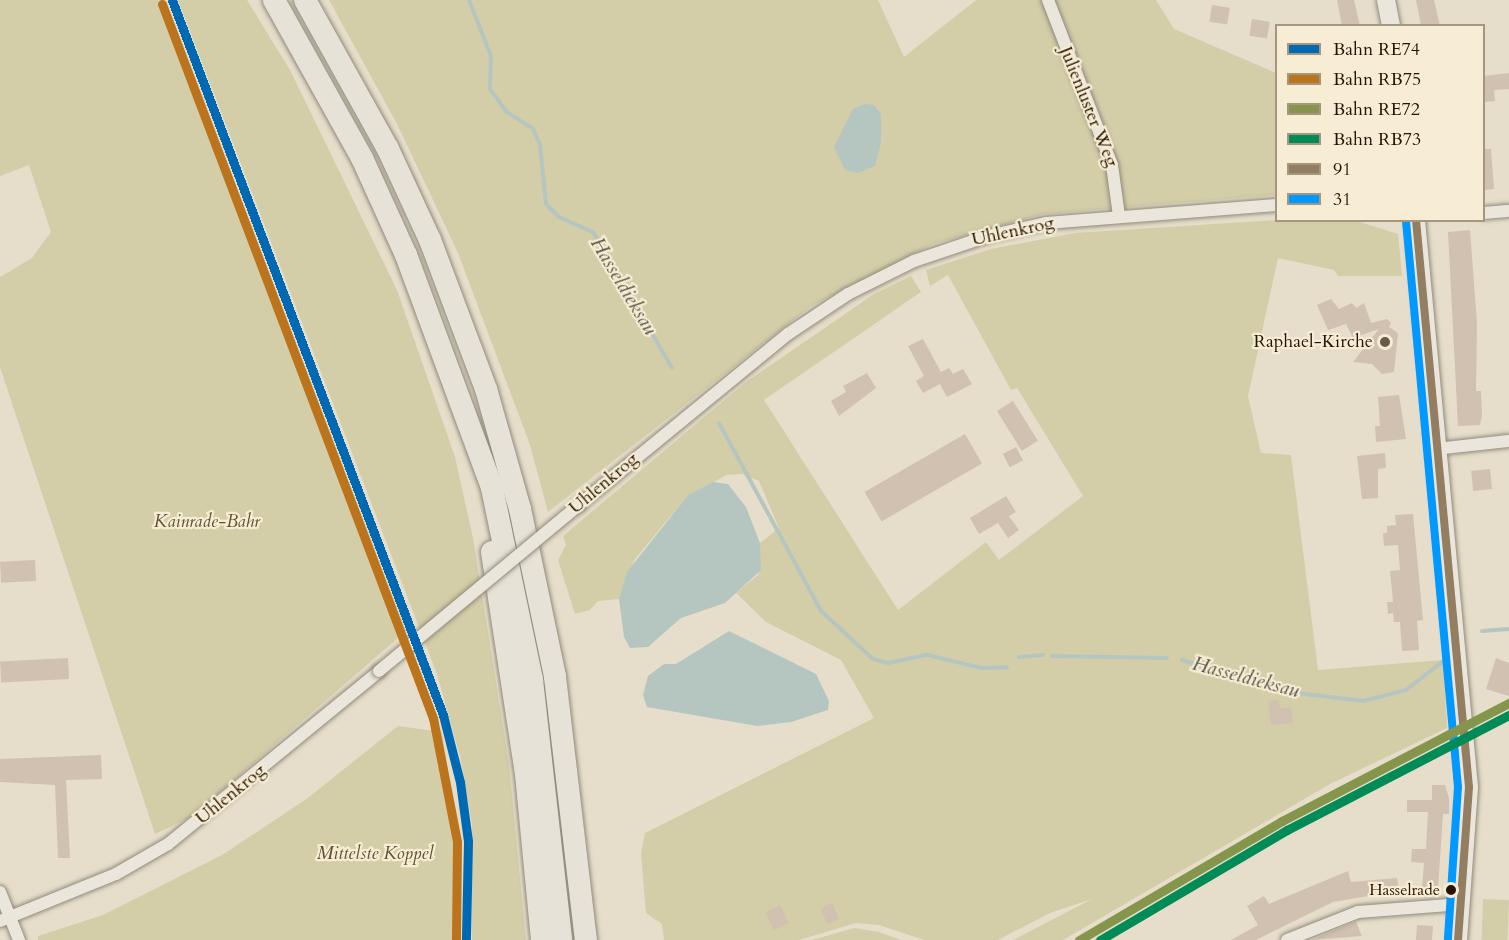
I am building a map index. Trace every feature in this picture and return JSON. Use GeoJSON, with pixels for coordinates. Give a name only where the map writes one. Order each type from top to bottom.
{"type":"FeatureCollection","features":[{"type":"Feature","properties":{"kind":"highway"},"geometry":{"type":"LineString","coordinates":[[274,0],[362,158],[434,321],[492,488],[532,680],[561,940]]}},
{"type":"Feature","properties":{"kind":"highway"},"geometry":{"type":"LineString","coordinates":[[305,0],[388,149],[430,240],[486,389],[520,508],[555,677],[586,940]]}},
{"type":"Feature","properties":{"kind":"highway"},"geometry":{"type":"LineString","coordinates":[[471,429],[505,631],[542,940]]}},
{"type":"Feature","properties":{"kind":"street","name":"Julienluster Weg"},"geometry":{"type":"LineString","coordinates":[[1048,0],[1112,165],[1119,216]]}},
{"type":"Feature","properties":{"kind":"street"},"geometry":{"type":"LineString","coordinates":[[1386,0],[1391,24]]}},
{"type":"Feature","properties":{"kind":"street","name":"Uhlenkrog"},"geometry":{"type":"LineString","coordinates":[[5,920],[116,874],[168,844],[762,353],[872,281],[988,236],[1119,216],[1275,205]]}},
{"type":"Feature","properties":{"kind":"street"},"geometry":{"type":"LineString","coordinates":[[1485,213],[1509,211]]}},
{"type":"Feature","properties":{"kind":"street"},"geometry":{"type":"LineString","coordinates":[[1416,222],[1464,727],[1469,810],[1458,940]]}},
{"type":"Feature","properties":{"kind":"street"},"geometry":{"type":"LineString","coordinates":[[1436,449],[1509,441]]}},
{"type":"Feature","properties":{"kind":"street"},"geometry":{"type":"LineString","coordinates":[[0,892],[5,920],[19,940]]}},
{"type":"Feature","properties":{"kind":"street"},"geometry":{"type":"LineString","coordinates":[[1287,940],[1358,912],[1406,905],[1462,904]]}},
{"type":"Feature","properties":{"kind":"green space","name":"Kainrade-Bahr"},"geometry":{"type":"Polygon","coordinates":[[[0,0],[165,0],[406,631],[191,817],[155,834],[0,367],[0,277],[32,258],[51,232],[29,165],[0,176],[0,0]]]}},
{"type":"Feature","properties":{"kind":"green space"},"geometry":{"type":"Polygon","coordinates":[[[178,0],[247,0],[290,70],[397,290],[455,457],[473,538],[509,764],[526,940],[472,940],[472,824],[460,756],[437,674],[178,0]]]}},
{"type":"Feature","properties":{"kind":"green space"},"geometry":{"type":"Polygon","coordinates":[[[329,0],[878,0],[904,57],[976,0],[1156,0],[1174,29],[1275,73],[1275,195],[1044,214],[933,244],[810,307],[548,512],[530,445],[458,253],[397,124],[329,0]]]}},
{"type":"Feature","properties":{"kind":"green space"},"geometry":{"type":"Polygon","coordinates":[[[1275,220],[1275,222],[1360,222],[1398,234],[1402,276],[1338,276],[1334,270],[1278,258],[1248,396],[1261,453],[1291,455],[1318,670],[1443,660],[1447,728],[1330,784],[1063,940],[1013,940],[1092,899],[1050,913],[998,940],[924,940],[879,925],[856,923],[799,940],[664,940],[662,924],[646,913],[641,853],[645,833],[874,718],[841,660],[766,622],[736,593],[758,575],[760,543],[779,528],[759,481],[742,474],[727,475],[688,495],[635,559],[619,599],[598,601],[590,610],[575,614],[558,560],[566,545],[563,536],[746,382],[874,294],[911,276],[921,292],[764,400],[898,610],[986,542],[999,560],[1083,496],[1017,388],[1011,390],[948,275],[930,286],[926,270],[991,249],[1075,233],[1275,220]]]}},
{"type":"Feature","properties":{"kind":"green space","name":"Mittelste Koppel"},"geometry":{"type":"Polygon","coordinates":[[[398,726],[442,732],[461,855],[459,940],[38,940],[38,936],[103,915],[222,855],[309,797],[398,726]]]}},
{"type":"Feature","properties":{"kind":"green space"},"geometry":{"type":"Polygon","coordinates":[[[1483,899],[1509,900],[1508,940],[1482,940],[1483,899]]]}},
{"type":"Feature","properties":{"kind":"green space"},"geometry":{"type":"Polygon","coordinates":[[[854,928],[879,932],[901,940],[812,940],[854,928]]]}},
{"type":"Feature","properties":{"kind":"shaded area"},"geometry":{"type":"Polygon","coordinates":[[[864,104],[874,105],[881,114],[881,143],[875,166],[858,173],[845,170],[834,147],[853,109],[864,104]]]}},
{"type":"Feature","properties":{"kind":"shaded area"},"geometry":{"type":"Polygon","coordinates":[[[713,482],[728,484],[746,507],[760,543],[761,570],[725,603],[681,618],[648,647],[630,648],[624,637],[619,599],[627,572],[688,495],[713,482]]]}},
{"type":"Feature","properties":{"kind":"shaded area"},"geometry":{"type":"Polygon","coordinates":[[[729,631],[816,674],[829,701],[828,710],[791,722],[757,726],[647,707],[643,695],[648,676],[664,664],[676,664],[729,631]]]}},
{"type":"Feature","properties":{"kind":"building"},"geometry":{"type":"Polygon","coordinates":[[[1337,0],[1354,0],[1360,24],[1342,24],[1337,0]]]}},
{"type":"Feature","properties":{"kind":"building"},"geometry":{"type":"Polygon","coordinates":[[[1416,0],[1434,0],[1440,24],[1421,24],[1416,0]]]}},
{"type":"Feature","properties":{"kind":"building"},"geometry":{"type":"Polygon","coordinates":[[[1212,5],[1230,8],[1227,25],[1209,22],[1212,5]]]}},
{"type":"Feature","properties":{"kind":"building"},"geometry":{"type":"Polygon","coordinates":[[[1252,19],[1270,22],[1267,39],[1249,36],[1252,19]]]}},
{"type":"Feature","properties":{"kind":"building"},"geometry":{"type":"Polygon","coordinates":[[[1509,73],[1509,89],[1494,90],[1495,101],[1485,102],[1485,76],[1509,73]]]}},
{"type":"Feature","properties":{"kind":"building"},"geometry":{"type":"Polygon","coordinates":[[[1485,149],[1491,149],[1494,189],[1485,190],[1485,149]]]}},
{"type":"Feature","properties":{"kind":"building"},"geometry":{"type":"Polygon","coordinates":[[[1470,230],[1477,324],[1476,391],[1481,391],[1482,416],[1480,425],[1458,426],[1448,232],[1470,230]]]}},
{"type":"Feature","properties":{"kind":"building"},"geometry":{"type":"Polygon","coordinates":[[[1331,299],[1339,309],[1352,303],[1356,308],[1364,303],[1371,323],[1387,319],[1391,323],[1389,327],[1398,333],[1394,372],[1382,374],[1372,364],[1353,362],[1379,329],[1353,338],[1346,324],[1328,330],[1317,305],[1331,299]]]}},
{"type":"Feature","properties":{"kind":"building"},"geometry":{"type":"Polygon","coordinates":[[[923,339],[941,372],[949,368],[953,374],[963,369],[972,384],[947,397],[940,384],[923,393],[916,381],[924,376],[908,346],[923,339]]]}},
{"type":"Feature","properties":{"kind":"building"},"geometry":{"type":"Polygon","coordinates":[[[867,373],[876,388],[839,416],[831,401],[846,392],[843,386],[867,373]]]}},
{"type":"Feature","properties":{"kind":"building"},"geometry":{"type":"Polygon","coordinates":[[[1399,395],[1406,439],[1376,442],[1375,426],[1380,426],[1378,397],[1399,395]]]}},
{"type":"Feature","properties":{"kind":"building"},"geometry":{"type":"Polygon","coordinates":[[[1013,401],[1038,441],[1022,451],[997,411],[1013,401]]]}},
{"type":"Feature","properties":{"kind":"building"},"geometry":{"type":"Polygon","coordinates":[[[965,434],[982,463],[882,521],[865,492],[965,434]]]}},
{"type":"Feature","properties":{"kind":"building"},"geometry":{"type":"Polygon","coordinates":[[[1016,447],[1023,460],[1010,467],[1003,454],[1016,447]]]}},
{"type":"Feature","properties":{"kind":"building"},"geometry":{"type":"Polygon","coordinates":[[[1385,453],[1386,468],[1378,469],[1378,498],[1362,499],[1357,456],[1385,453]]]}},
{"type":"Feature","properties":{"kind":"building"},"geometry":{"type":"Polygon","coordinates":[[[1490,469],[1492,489],[1473,491],[1471,471],[1490,469]]]}},
{"type":"Feature","properties":{"kind":"building"},"geometry":{"type":"Polygon","coordinates":[[[1006,496],[1016,512],[1009,516],[1019,530],[1008,538],[998,523],[979,534],[970,518],[1006,496]]]}},
{"type":"Feature","properties":{"kind":"building"},"geometry":{"type":"Polygon","coordinates":[[[1413,514],[1423,620],[1417,621],[1419,650],[1402,651],[1400,622],[1394,622],[1393,613],[1388,614],[1387,602],[1393,602],[1390,571],[1400,570],[1398,545],[1384,546],[1383,533],[1387,533],[1387,526],[1396,525],[1395,515],[1413,514]]]}},
{"type":"Feature","properties":{"kind":"building"},"geometry":{"type":"Polygon","coordinates":[[[35,560],[36,581],[1,583],[0,562],[35,560]]]}},
{"type":"Feature","properties":{"kind":"building"},"geometry":{"type":"Polygon","coordinates":[[[68,658],[69,679],[1,683],[0,662],[68,658]]]}},
{"type":"Feature","properties":{"kind":"building"},"geometry":{"type":"Polygon","coordinates":[[[1496,658],[1509,663],[1509,696],[1486,689],[1496,658]]]}},
{"type":"Feature","properties":{"kind":"building"},"geometry":{"type":"Polygon","coordinates":[[[1278,700],[1280,708],[1291,707],[1293,723],[1271,725],[1268,701],[1278,700]]]}},
{"type":"Feature","properties":{"kind":"building"},"geometry":{"type":"Polygon","coordinates":[[[101,755],[102,779],[66,780],[70,858],[58,858],[55,785],[0,782],[0,759],[101,755]]]}},
{"type":"Feature","properties":{"kind":"building"},"geometry":{"type":"Polygon","coordinates":[[[1432,785],[1445,785],[1449,798],[1449,814],[1443,814],[1438,888],[1422,888],[1424,863],[1411,862],[1412,849],[1426,849],[1428,812],[1407,812],[1407,800],[1432,800],[1432,785]]]}},
{"type":"Feature","properties":{"kind":"building"},"geometry":{"type":"Polygon","coordinates":[[[1348,871],[1351,882],[1397,878],[1400,895],[1387,897],[1386,893],[1333,902],[1256,940],[1231,940],[1258,925],[1247,906],[1264,896],[1269,904],[1348,871]]]}},
{"type":"Feature","properties":{"kind":"building"},"geometry":{"type":"Polygon","coordinates":[[[832,903],[839,918],[827,924],[820,908],[832,903]]]}},
{"type":"Feature","properties":{"kind":"building"},"geometry":{"type":"Polygon","coordinates":[[[780,905],[789,923],[774,931],[765,913],[780,905]]]}},
{"type":"Feature","properties":{"kind":"building"},"geometry":{"type":"Polygon","coordinates":[[[1356,922],[1362,936],[1312,940],[1335,930],[1356,922]]]}},
{"type":"Feature","properties":{"kind":"building"},"geometry":{"type":"Polygon","coordinates":[[[1417,925],[1433,926],[1432,940],[1416,940],[1417,925]]]}},
{"type":"Feature","properties":{"kind":"waterway","name":"Hasseldieksau"},"geometry":{"type":"LineString","coordinates":[[469,0],[491,56],[490,89],[507,112],[533,129],[540,145],[546,204],[559,217],[593,232],[672,368]]}},
{"type":"Feature","properties":{"kind":"waterway","name":"Hasseldieksau"},"geometry":{"type":"LineString","coordinates":[[719,423],[821,611],[873,659],[888,663],[927,655],[982,668],[1007,667]]}},
{"type":"Feature","properties":{"kind":"waterway"},"geometry":{"type":"LineString","coordinates":[[1482,631],[1509,629]]}},
{"type":"Feature","properties":{"kind":"waterway","name":"Hasseldieksau"},"geometry":{"type":"LineString","coordinates":[[1019,657],[1043,655]]}},
{"type":"Feature","properties":{"kind":"waterway","name":"Hasseldieksau"},"geometry":{"type":"LineString","coordinates":[[1052,656],[1167,658]]}},
{"type":"Feature","properties":{"kind":"waterway","name":"Hasseldieksau"},"geometry":{"type":"LineString","coordinates":[[1182,660],[1288,692],[1363,701],[1406,690],[1442,662]]}},
{"type":"Feature","properties":{"kind":"rail line","name":"RE74"},"geometry":{"type":"LineString","coordinates":[[172,0],[443,715],[460,782],[468,841],[466,940]]}},
{"type":"Feature","properties":{"kind":"rail line","name":"RB75"},"geometry":{"type":"LineString","coordinates":[[162,4],[433,718],[457,842],[456,940]]}},
{"type":"Feature","properties":{"kind":"rail line","name":"RE72"},"geometry":{"type":"LineString","coordinates":[[1079,940],[1282,821],[1509,703]]}},
{"type":"Feature","properties":{"kind":"rail line","name":"RB73"},"geometry":{"type":"LineString","coordinates":[[1100,940],[1287,830],[1509,715]]}},
{"type":"Feature","properties":{"kind":"transit line","name":"31"},"geometry":{"type":"LineString","coordinates":[[1406,222],[1458,787],[1448,939]]}},
{"type":"Feature","properties":{"kind":"transit line","name":"91"},"geometry":{"type":"LineString","coordinates":[[1416,222],[1469,787],[1458,940]]}},
{"type":"Feature","properties":{"kind":"place","name":"Raphael-Kirche"},"geometry":{"type":"Point","coordinates":[1385,342]}},
{"type":"Feature","properties":{"kind":"place","name":"Hasselrade"},"geometry":{"type":"Point","coordinates":[1451,890]}}]}
